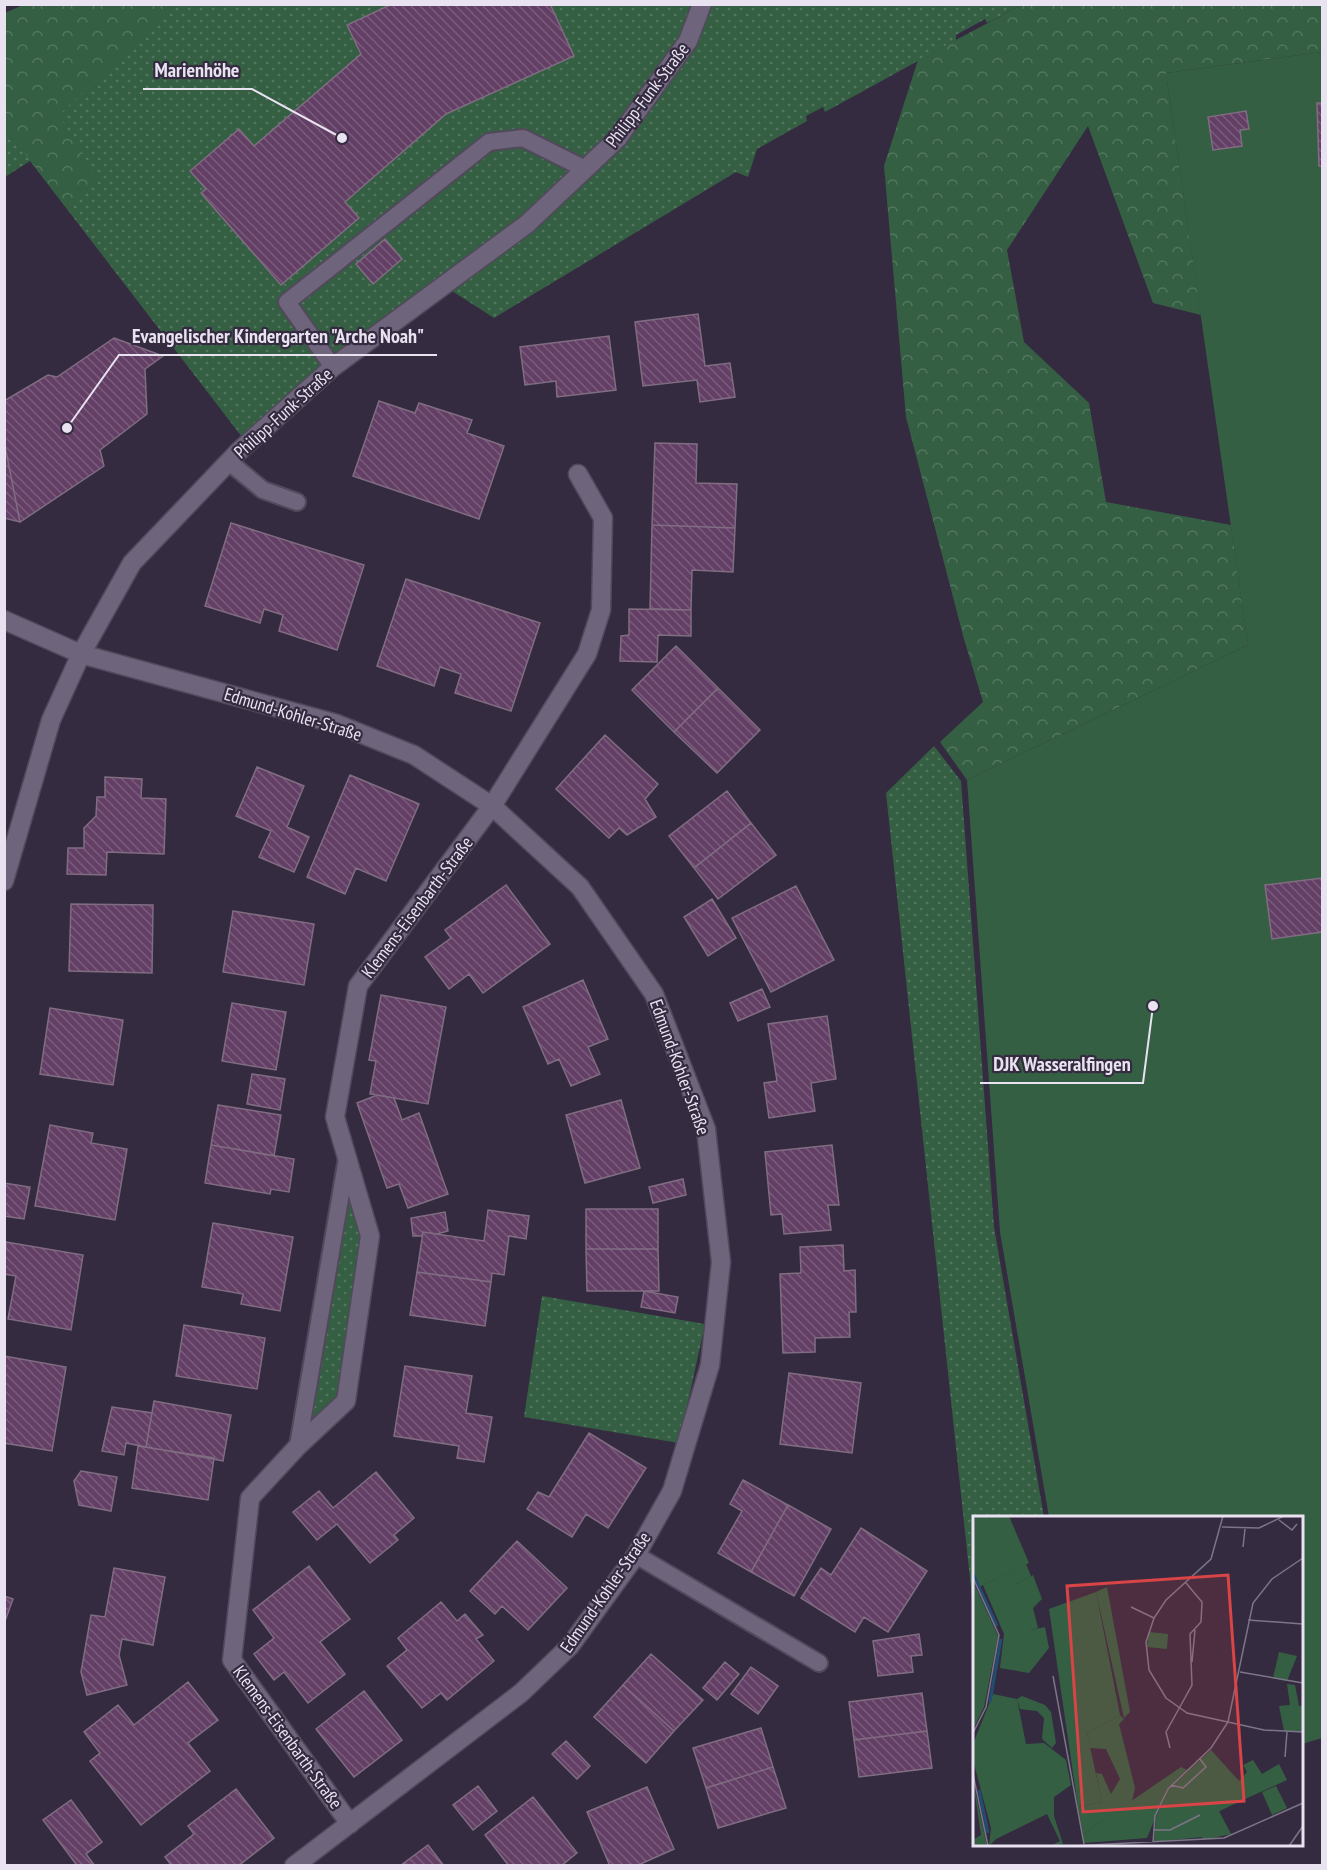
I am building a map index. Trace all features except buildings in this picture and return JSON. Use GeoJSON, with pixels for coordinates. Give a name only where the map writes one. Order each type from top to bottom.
{"type":"FeatureCollection","features":[{"type":"Feature","properties":{"kind":"street","name":"Philipp-Funk-Straße"},"geometry":{"type":"LineString","coordinates":[[4,881],[51,720],[81,654],[132,563],[229,462],[333,367],[527,224],[618,138],[688,41],[702,4]]}},
{"type":"Feature","properties":{"kind":"street"},"geometry":{"type":"LineString","coordinates":[[492,806],[587,654],[601,610],[603,518],[578,474]]}},
{"type":"Feature","properties":{"kind":"street","name":"Edmund-Kohler-Straße"},"geometry":{"type":"LineString","coordinates":[[4,620],[81,654],[337,724],[414,755],[492,806],[580,887],[654,994],[706,1129],[721,1262],[711,1365],[672,1491],[636,1555],[570,1646],[521,1693],[294,1866]]}},
{"type":"Feature","properties":{"kind":"street","name":"Klemens-Eisenbarth-Straße"},"geometry":{"type":"LineString","coordinates":[[350,1824],[232,1660],[250,1498],[298,1446],[346,1401],[370,1236],[335,1117],[358,986],[492,806]]}},
{"type":"Feature","properties":{"kind":"lane"},"geometry":{"type":"LineString","coordinates":[[333,367],[287,302],[489,142],[523,138],[585,169]]}},
{"type":"Feature","properties":{"kind":"lane"},"geometry":{"type":"LineString","coordinates":[[229,462],[263,490],[297,502]]}},
{"type":"Feature","properties":{"kind":"lane"},"geometry":{"type":"LineString","coordinates":[[298,1446],[347,1158]]}},
{"type":"Feature","properties":{"kind":"lane"},"geometry":{"type":"LineString","coordinates":[[636,1555],[819,1663]]}},
{"type":"Feature","properties":{"kind":"green space"},"geometry":{"type":"Polygon","coordinates":[[[25,4],[174,5],[59,115],[98,179],[65,206],[5,127],[5,13],[25,4]]]}},
{"type":"Feature","properties":{"kind":"green space"},"geometry":{"type":"Polygon","coordinates":[[[25,5],[695,5],[682,38],[613,134],[522,220],[242,437],[30,161],[5,177],[5,13],[25,5]]]}},
{"type":"Feature","properties":{"kind":"green space"},"geometry":{"type":"Polygon","coordinates":[[[710,5],[1022,5],[987,23],[985,19],[956,35],[956,40],[825,112],[823,107],[806,116],[807,121],[757,149],[748,177],[736,172],[494,318],[449,289],[528,230],[626,144],[695,44],[710,5]]]}},
{"type":"Feature","properties":{"kind":"green space"},"geometry":{"type":"Polygon","coordinates":[[[1022,5],[1322,5],[1322,52],[1166,73],[1201,315],[1153,303],[1088,126],[1007,250],[1024,342],[1089,403],[1106,502],[1231,525],[1248,645],[967,780],[940,742],[983,702],[964,639],[906,417],[884,166],[918,60],[1022,5]]]}},
{"type":"Feature","properties":{"kind":"green space"},"geometry":{"type":"Polygon","coordinates":[[[1322,52],[1322,1738],[1303,1744],[1303,1516],[1049,1516],[1000,1232],[967,780],[1248,645],[1166,73],[1322,52]]]}},
{"type":"Feature","properties":{"kind":"green space"},"geometry":{"type":"Polygon","coordinates":[[[934,746],[961,781],[994,1227],[1044,1516],[973,1516],[973,1607],[886,793],[934,746]]]}},
{"type":"Feature","properties":{"kind":"green space"},"geometry":{"type":"Polygon","coordinates":[[[347,1158],[370,1236],[346,1401],[298,1446],[347,1158]]]}},
{"type":"Feature","properties":{"kind":"green space"},"geometry":{"type":"Polygon","coordinates":[[[542,1296],[705,1324],[679,1443],[524,1417],[542,1296]]]}},
{"type":"Feature","properties":{"kind":"place","name":"Marienhöhe"},"geometry":{"type":"Point","coordinates":[342,138]}},
{"type":"Feature","properties":{"kind":"place","name":"Evangelischer Kindergarten \"Arche Noah\""},"geometry":{"type":"Point","coordinates":[67,428]}},
{"type":"Feature","properties":{"kind":"place","name":"DJK Wasseralfingen"},"geometry":{"type":"Point","coordinates":[1153,1006]}}]}
